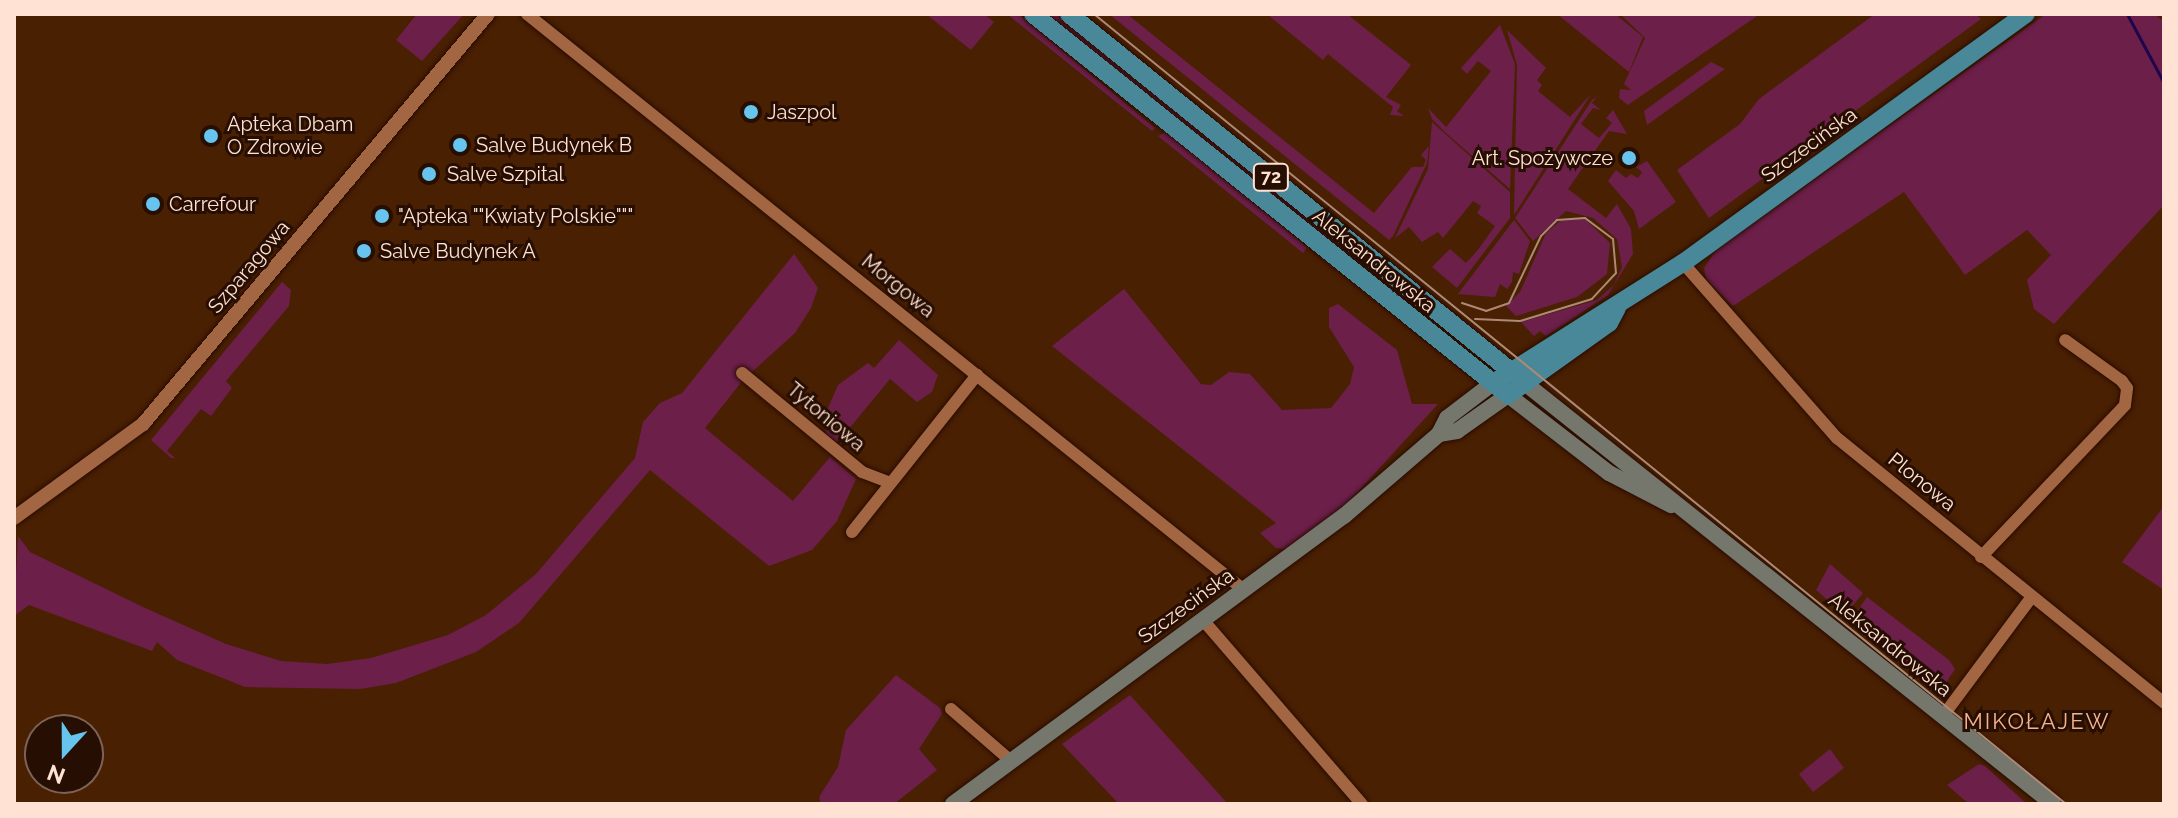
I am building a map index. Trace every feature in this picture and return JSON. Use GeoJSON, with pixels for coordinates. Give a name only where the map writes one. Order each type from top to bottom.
{"type":"FeatureCollection","features":[{"type":"Feature","properties":{"kind":"main road","name":"Aleksandrowska"},"geometry":{"type":"LineString","coordinates":[[1033,14],[1609,473],[1701,521]]}},
{"type":"Feature","properties":{"kind":"main road","name":"Aleksandrowska"},"geometry":{"type":"LineString","coordinates":[[1069,14],[2051,803]]}},
{"type":"Feature","properties":{"kind":"main road","name":"Szczecińska"},"geometry":{"type":"LineString","coordinates":[[953,804],[1344,516],[1439,434],[1447,418],[1493,383],[1617,308],[1683,263],[2026,14]]}},
{"type":"Feature","properties":{"kind":"main road","name":"Szczecińska"},"geometry":{"type":"LineString","coordinates":[[1439,434],[1457,431],[1526,384],[1609,323],[1617,308]]}},
{"type":"Feature","properties":{"kind":"street","name":"Szparagowa"},"geometry":{"type":"LineString","coordinates":[[14,518],[143,424],[488,14]]}},
{"type":"Feature","properties":{"kind":"street","name":"Morgowa"},"geometry":{"type":"LineString","coordinates":[[527,14],[1244,590]]}},
{"type":"Feature","properties":{"kind":"street","name":"Plonowa"},"geometry":{"type":"LineString","coordinates":[[1683,263],[1828,429],[2031,598],[2164,703]]}},
{"type":"Feature","properties":{"kind":"street"},"geometry":{"type":"LineString","coordinates":[[1981,557],[2125,405],[2127,388],[2122,381],[2065,340]]}},
{"type":"Feature","properties":{"kind":"street","name":"Tytoniowa"},"geometry":{"type":"LineString","coordinates":[[742,373],[862,472],[890,483]]}},
{"type":"Feature","properties":{"kind":"street"},"geometry":{"type":"LineString","coordinates":[[852,532],[977,375]]}},
{"type":"Feature","properties":{"kind":"street"},"geometry":{"type":"LineString","coordinates":[[1943,716],[2031,598]]}},
{"type":"Feature","properties":{"kind":"street"},"geometry":{"type":"LineString","coordinates":[[1203,620],[1362,804]]}},
{"type":"Feature","properties":{"kind":"street"},"geometry":{"type":"LineString","coordinates":[[951,709],[1011,761]]}},
{"type":"Feature","properties":{"kind":"shaded area"},"geometry":{"type":"Polygon","coordinates":[[[417,14],[464,14],[422,61],[396,40],[417,14]]]}},
{"type":"Feature","properties":{"kind":"shaded area"},"geometry":{"type":"Polygon","coordinates":[[[926,14],[984,14],[994,22],[971,50],[926,14]]]}},
{"type":"Feature","properties":{"kind":"shaded area"},"geometry":{"type":"Polygon","coordinates":[[[1007,14],[1018,14],[1155,128],[1152,131],[1007,14]]]}},
{"type":"Feature","properties":{"kind":"shaded area"},"geometry":{"type":"Polygon","coordinates":[[[1046,14],[1056,14],[1433,318],[1290,210],[1046,14]]]}},
{"type":"Feature","properties":{"kind":"shaded area"},"geometry":{"type":"Polygon","coordinates":[[[1109,14],[1127,14],[1374,213],[1412,167],[1423,167],[1426,160],[1421,155],[1429,146],[1427,163],[1393,236],[1389,240],[1109,14]]]}},
{"type":"Feature","properties":{"kind":"shaded area"},"geometry":{"type":"Polygon","coordinates":[[[1267,14],[1347,14],[1411,65],[1386,97],[1401,105],[1397,111],[1404,116],[1390,115],[1393,107],[1328,54],[1323,60],[1267,14]]]}},
{"type":"Feature","properties":{"kind":"shaded area"},"geometry":{"type":"Polygon","coordinates":[[[1557,14],[1615,14],[1643,37],[1629,72],[1557,14]]]}},
{"type":"Feature","properties":{"kind":"shaded area"},"geometry":{"type":"Polygon","coordinates":[[[1620,14],[1760,14],[1628,105],[1619,98],[1620,89],[1631,90],[1624,84],[1645,38],[1620,14]]]}},
{"type":"Feature","properties":{"kind":"shaded area"},"geometry":{"type":"Polygon","coordinates":[[[1875,14],[1975,14],[1981,19],[1709,218],[1677,170],[1740,124],[1759,99],[1875,14]]]}},
{"type":"Feature","properties":{"kind":"shaded area"},"geometry":{"type":"Polygon","coordinates":[[[2046,14],[2153,14],[2164,21],[2164,205],[2054,324],[2034,309],[2027,280],[2051,255],[2027,230],[1965,275],[1904,192],[1733,306],[1706,279],[1704,268],[1717,249],[2046,14]]]}},
{"type":"Feature","properties":{"kind":"shaded area"},"geometry":{"type":"Polygon","coordinates":[[[1500,25],[1515,64],[1510,189],[1446,133],[1432,119],[1428,108],[1446,127],[1491,71],[1478,61],[1467,74],[1461,68],[1500,25]]]}},
{"type":"Feature","properties":{"kind":"shaded area"},"geometry":{"type":"Polygon","coordinates":[[[1507,30],[1546,68],[1537,80],[1542,85],[1538,91],[1570,117],[1591,94],[1514,215],[1517,65],[1507,30]]]}},
{"type":"Feature","properties":{"kind":"shaded area"},"geometry":{"type":"Polygon","coordinates":[[[1711,62],[1725,69],[1647,125],[1644,111],[1711,62]]]}},
{"type":"Feature","properties":{"kind":"shaded area"},"geometry":{"type":"Polygon","coordinates":[[[1597,97],[1592,103],[1601,110],[1593,108],[1581,124],[1599,138],[1612,123],[1606,118],[1613,110],[1627,134],[1609,131],[1568,189],[1606,218],[1617,204],[1631,229],[1633,254],[1608,295],[1546,336],[1540,331],[1534,336],[1521,322],[1597,300],[1614,285],[1622,267],[1617,239],[1593,218],[1566,211],[1533,241],[1515,218],[1592,100],[1597,97]]]}},
{"type":"Feature","properties":{"kind":"shaded area"},"geometry":{"type":"Polygon","coordinates":[[[1432,122],[1510,192],[1510,218],[1457,288],[1432,267],[1450,249],[1466,263],[1477,251],[1495,226],[1477,213],[1481,206],[1473,201],[1443,238],[1438,232],[1422,242],[1409,227],[1395,238],[1428,169],[1432,122]]]}},
{"type":"Feature","properties":{"kind":"shaded area"},"geometry":{"type":"Polygon","coordinates":[[[1166,132],[1301,242],[1307,248],[1303,253],[1158,136],[1166,132]]]}},
{"type":"Feature","properties":{"kind":"shaded area"},"geometry":{"type":"Polygon","coordinates":[[[1647,161],[1676,202],[1639,229],[1634,211],[1608,181],[1616,170],[1626,178],[1631,174],[1638,178],[1642,172],[1636,167],[1647,161]]]}},
{"type":"Feature","properties":{"kind":"shaded area"},"geometry":{"type":"Polygon","coordinates":[[[1584,218],[1610,243],[1607,274],[1577,297],[1516,316],[1506,306],[1520,292],[1546,233],[1560,221],[1584,218]]]}},
{"type":"Feature","properties":{"kind":"shaded area"},"geometry":{"type":"Polygon","coordinates":[[[1514,220],[1530,241],[1519,274],[1513,272],[1507,289],[1500,284],[1495,297],[1458,294],[1514,220]]]}},
{"type":"Feature","properties":{"kind":"shaded area"},"geometry":{"type":"Polygon","coordinates":[[[794,254],[818,288],[811,308],[795,333],[743,380],[705,428],[793,501],[830,457],[856,479],[837,521],[812,550],[769,566],[650,470],[519,623],[476,652],[396,683],[360,689],[245,687],[177,660],[157,642],[152,651],[29,605],[14,616],[18,536],[30,552],[145,608],[226,644],[281,661],[327,664],[371,658],[448,635],[486,615],[536,574],[635,458],[643,422],[660,403],[682,393],[794,254]]]}},
{"type":"Feature","properties":{"kind":"shaded area"},"geometry":{"type":"Polygon","coordinates":[[[282,282],[291,290],[289,306],[226,381],[232,388],[211,416],[201,409],[167,451],[175,458],[171,458],[151,440],[282,282]]]}},
{"type":"Feature","properties":{"kind":"shaded area"},"geometry":{"type":"Polygon","coordinates":[[[1124,289],[1201,384],[1211,385],[1229,372],[1250,374],[1282,410],[1331,408],[1350,384],[1354,367],[1329,327],[1329,308],[1338,304],[1397,350],[1412,404],[1438,404],[1344,507],[1309,535],[1285,549],[1276,548],[1260,533],[1276,523],[1052,346],[1124,289]]]}},
{"type":"Feature","properties":{"kind":"shaded area"},"geometry":{"type":"Polygon","coordinates":[[[899,340],[938,375],[932,392],[917,402],[890,379],[838,442],[826,435],[825,415],[838,385],[868,363],[874,368],[899,340]]]}},
{"type":"Feature","properties":{"kind":"shaded area"},"geometry":{"type":"Polygon","coordinates":[[[2164,506],[2164,590],[2122,562],[2164,506]]]}},
{"type":"Feature","properties":{"kind":"shaded area"},"geometry":{"type":"Polygon","coordinates":[[[1830,564],[1863,593],[1845,615],[1816,590],[1830,564]]]}},
{"type":"Feature","properties":{"kind":"shaded area"},"geometry":{"type":"Polygon","coordinates":[[[1867,597],[1949,660],[1955,669],[1942,689],[1851,620],[1867,597]]]}},
{"type":"Feature","properties":{"kind":"shaded area"},"geometry":{"type":"Polygon","coordinates":[[[896,675],[940,708],[942,714],[919,749],[937,770],[894,804],[821,804],[819,797],[838,767],[846,730],[896,675]]]}},
{"type":"Feature","properties":{"kind":"shaded area"},"geometry":{"type":"Polygon","coordinates":[[[1130,695],[1228,804],[1119,804],[1062,744],[1130,695]]]}},
{"type":"Feature","properties":{"kind":"shaded area"},"geometry":{"type":"Polygon","coordinates":[[[1830,749],[1844,768],[1813,792],[1799,774],[1830,749]]]}},
{"type":"Feature","properties":{"kind":"shaded area"},"geometry":{"type":"Polygon","coordinates":[[[1979,764],[2027,804],[1969,804],[1947,785],[1979,764]]]}},
{"type":"Feature","properties":{"kind":"waterway"},"geometry":{"type":"LineString","coordinates":[[2127,14],[2164,83]]}},
{"type":"Feature","properties":{"kind":"tram line"},"geometry":{"type":"LineString","coordinates":[[1094,14],[2066,804]]}},
{"type":"Feature","properties":{"kind":"tram line"},"geometry":{"type":"LineString","coordinates":[[1462,303],[1486,311],[1509,303],[1541,236],[1557,220],[1585,218],[1613,239],[1616,273],[1592,299],[1520,321],[1475,319]]}},
{"type":"Feature","properties":{"kind":"place","name":"Jaszpol"},"geometry":{"type":"Point","coordinates":[751,112]}},
{"type":"Feature","properties":{"kind":"place","name":"Apteka Dbam O Zdrowie"},"geometry":{"type":"Point","coordinates":[211,136]}},
{"type":"Feature","properties":{"kind":"place","name":"Salve Budynek B"},"geometry":{"type":"Point","coordinates":[460,145]}},
{"type":"Feature","properties":{"kind":"place","name":"Art. Spożywcze"},"geometry":{"type":"Point","coordinates":[1629,158]}},
{"type":"Feature","properties":{"kind":"place","name":"Salve Szpital"},"geometry":{"type":"Point","coordinates":[429,174]}},
{"type":"Feature","properties":{"kind":"place","name":"Carrefour"},"geometry":{"type":"Point","coordinates":[153,204]}},
{"type":"Feature","properties":{"kind":"place","name":"\"Apteka \"\"Kwiaty Polskie\"\"\""},"geometry":{"type":"Point","coordinates":[382,216]}},
{"type":"Feature","properties":{"kind":"place","name":"Salve Budynek A"},"geometry":{"type":"Point","coordinates":[364,251]}},
{"type":"Feature","properties":{"kind":"district","name":"MIKOŁAJEW"},"geometry":{"type":"Point","coordinates":[2037,722]}}]}
